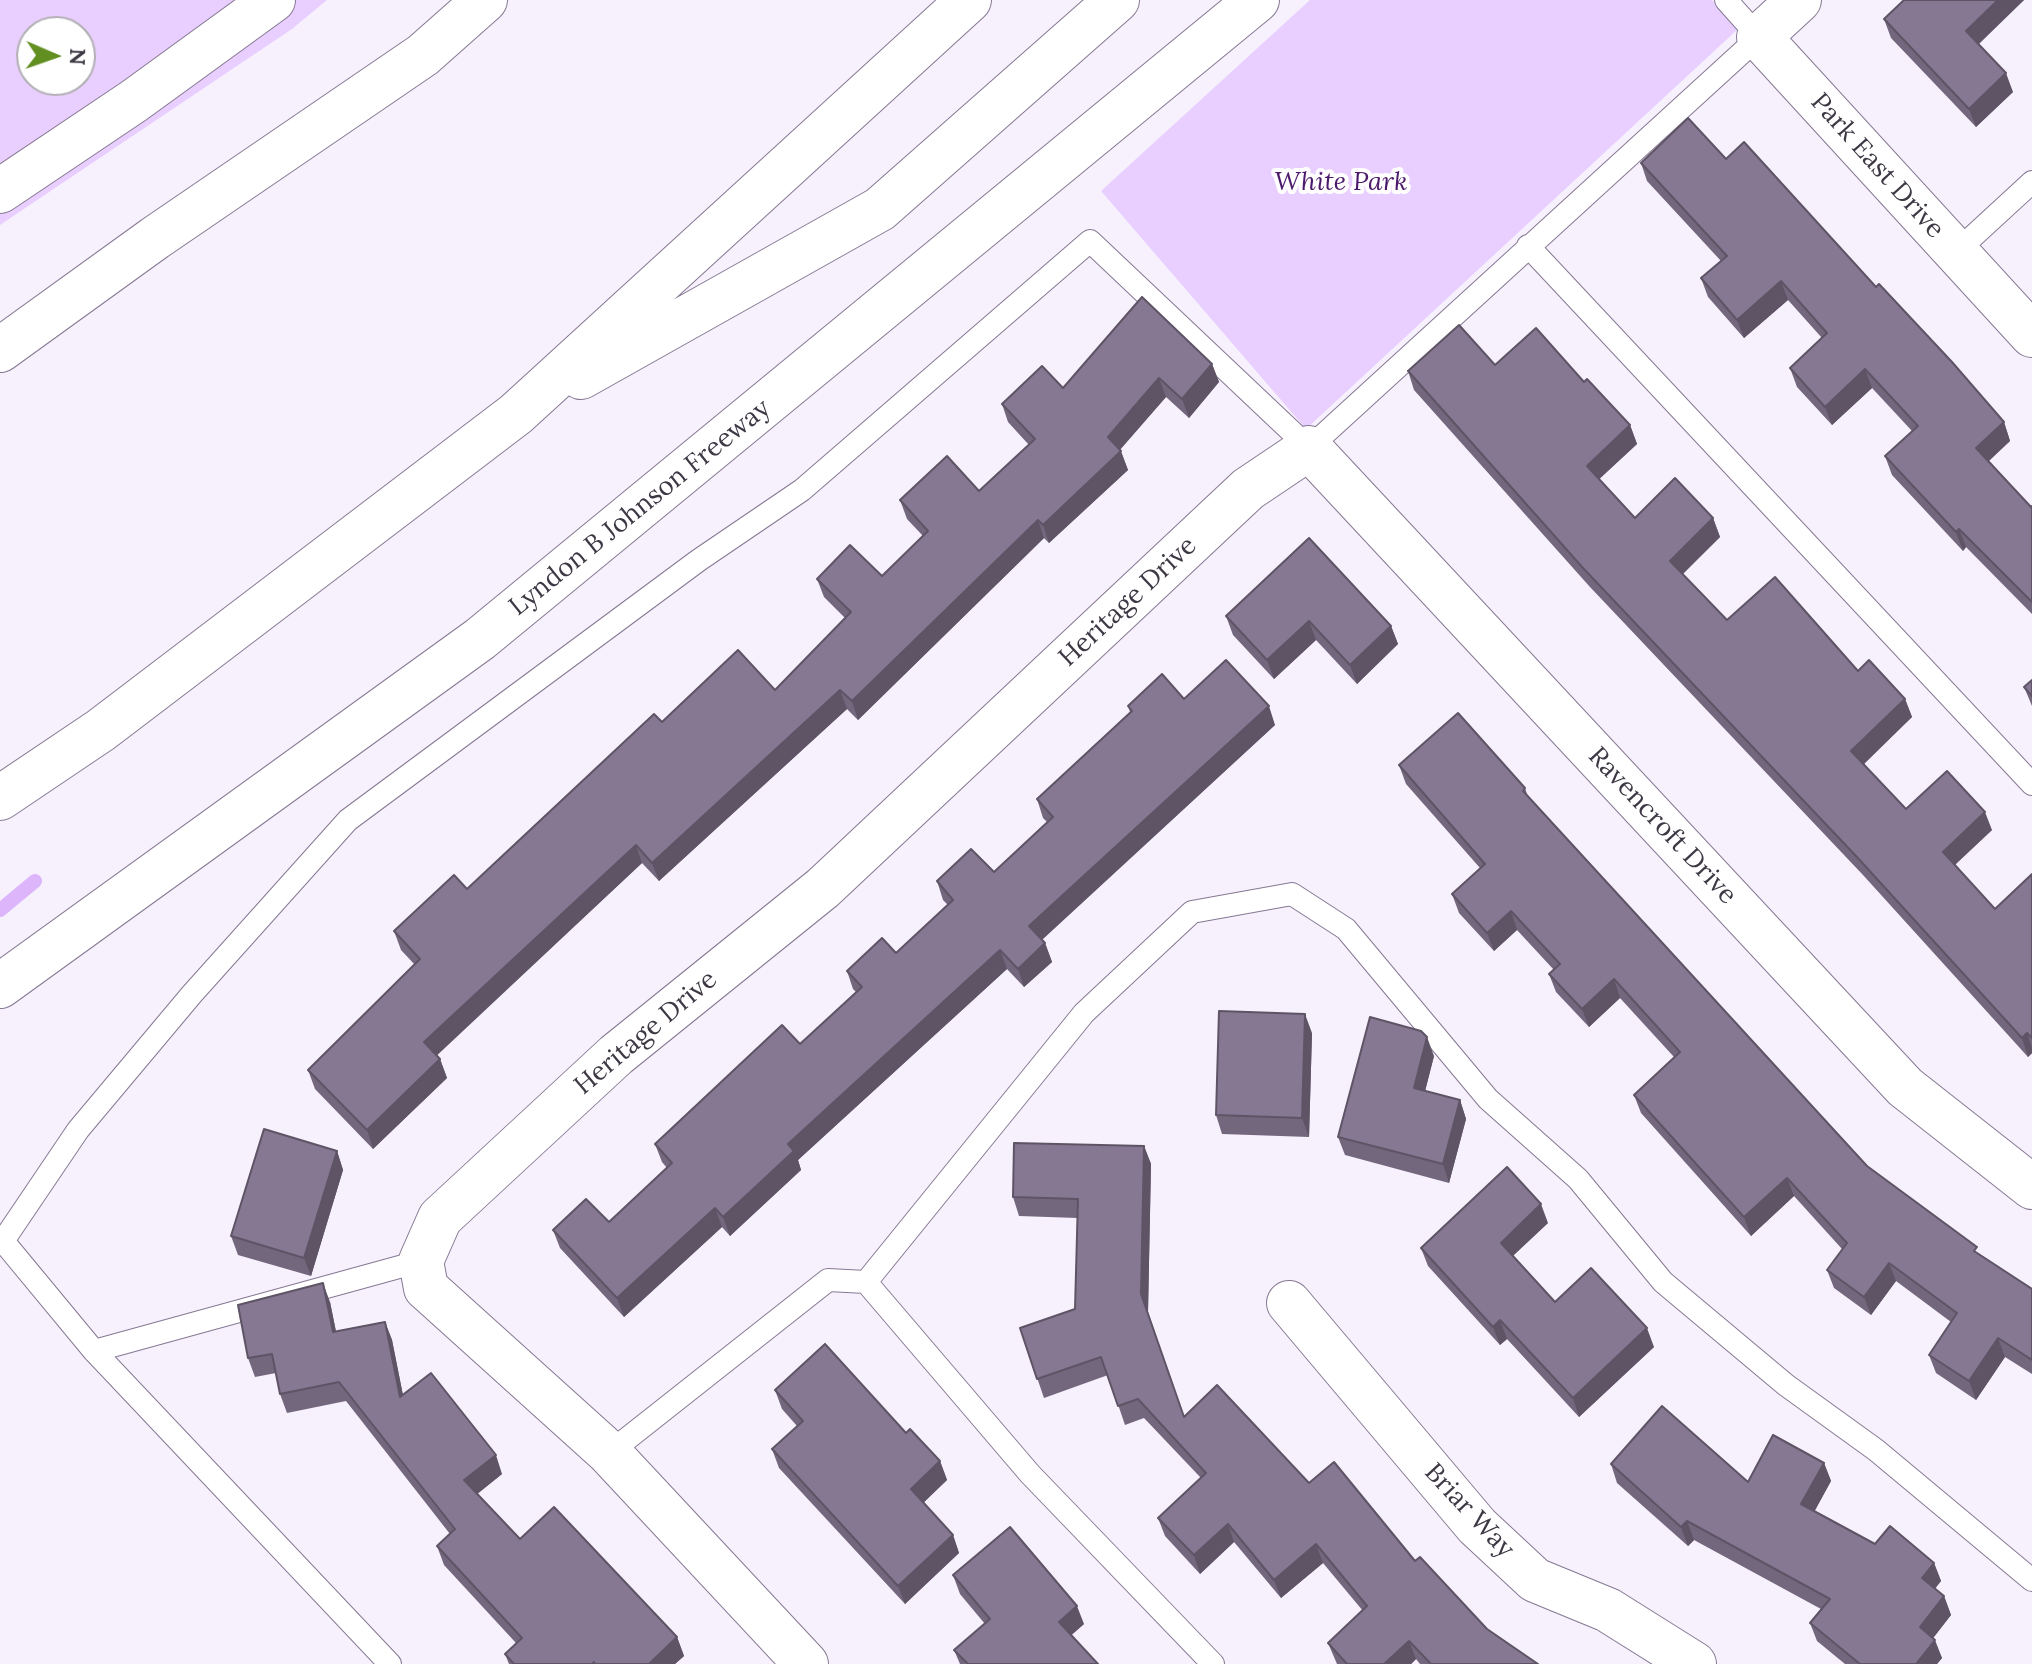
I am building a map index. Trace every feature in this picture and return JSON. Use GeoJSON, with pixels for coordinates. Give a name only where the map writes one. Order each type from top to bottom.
{"type":"FeatureCollection","features":[{"type":"Feature","properties":{"kind":"main road"},"geometry":{"type":"LineString","coordinates":[[0,191],[134,101],[273,0]]}},
{"type":"Feature","properties":{"kind":"main road"},"geometry":{"type":"LineString","coordinates":[[0,350],[155,238],[423,55],[485,0]]}},
{"type":"Feature","properties":{"kind":"main road"},"geometry":{"type":"LineString","coordinates":[[0,798],[101,730],[516,414],[969,0]]}},
{"type":"Feature","properties":{"kind":"main road"},"geometry":{"type":"LineString","coordinates":[[516,414],[880,209],[1117,0]]}},
{"type":"Feature","properties":{"kind":"main road","name":"Lyndon B Johnson Freeway"},"geometry":{"type":"LineString","coordinates":[[0,986],[480,639],[1257,0]]}},
{"type":"Feature","properties":{"kind":"main road"},"geometry":{"type":"LineString","coordinates":[[1759,37],[1799,0]]}},
{"type":"Feature","properties":{"kind":"main road","name":"Park East Drive"},"geometry":{"type":"LineString","coordinates":[[1759,37],[2032,335]]}},
{"type":"Feature","properties":{"kind":"main road","name":"Ravencroft Drive"},"geometry":{"type":"LineString","coordinates":[[1309,448],[1905,1087],[2032,1187]]}},
{"type":"Feature","properties":{"kind":"main road","name":"Heritage Drive"},"geometry":{"type":"LineString","coordinates":[[421,1261],[440,1218],[616,1055],[823,888],[1248,489],[1309,448]]}},
{"type":"Feature","properties":{"kind":"main road"},"geometry":{"type":"LineString","coordinates":[[421,1261],[426,1288],[609,1453],[806,1664]]}},
{"type":"Feature","properties":{"kind":"main road","name":"Briar Way"},"geometry":{"type":"LineString","coordinates":[[1289,1303],[1477,1526],[1535,1580],[1608,1610],[1694,1664]]}},
{"type":"Feature","properties":{"kind":"lane"},"geometry":{"type":"LineString","coordinates":[[390,1664],[94,1351],[3,1241],[78,1130],[192,994],[348,820],[699,560],[802,490],[1090,241],[1309,448],[1759,37],[1726,0]]}},
{"type":"Feature","properties":{"kind":"lane"},"geometry":{"type":"LineString","coordinates":[[1956,252],[2032,182]]}},
{"type":"Feature","properties":{"kind":"lane"},"geometry":{"type":"LineString","coordinates":[[1528,246],[2032,784]]}},
{"type":"Feature","properties":{"kind":"lane"},"geometry":{"type":"LineString","coordinates":[[866,1282],[1084,1013],[1192,912],[1292,894],[1346,929],[1488,1099],[1578,1179],[1663,1282],[1786,1385],[1876,1450],[2032,1580]]}},
{"type":"Feature","properties":{"kind":"lane"},"geometry":{"type":"LineString","coordinates":[[94,1351],[421,1261]]}},
{"type":"Feature","properties":{"kind":"lane"},"geometry":{"type":"LineString","coordinates":[[609,1453],[828,1280],[866,1282],[1030,1474],[1213,1664]]}},
{"type":"Feature","properties":{"kind":"green space"},"geometry":{"type":"Polygon","coordinates":[[[0,0],[327,0],[292,29],[0,225],[0,0]]]}},
{"type":"Feature","properties":{"kind":"green space","name":"White Park"},"geometry":{"type":"Polygon","coordinates":[[[1310,0],[1712,0],[1738,29],[1306,429],[1101,191],[1310,0]]]}},
{"type":"Feature","properties":{"kind":"building"},"geometry":{"type":"Polygon","coordinates":[[[1904,0],[1998,0],[1966,31],[2006,73],[1969,109],[1884,19],[1904,0]]]}},
{"type":"Feature","properties":{"kind":"building"},"geometry":{"type":"Polygon","coordinates":[[[1688,118],[1726,159],[1744,142],[1876,287],[1879,284],[1952,362],[2004,422],[1976,448],[2032,506],[2032,602],[1959,529],[1956,532],[1885,456],[1918,426],[1865,369],[1825,407],[1790,368],[1827,333],[1781,281],[1737,320],[1701,278],[1727,256],[1641,163],[1688,118]]]}},
{"type":"Feature","properties":{"kind":"building"},"geometry":{"type":"Polygon","coordinates":[[[1142,297],[1212,364],[1182,399],[1159,378],[1108,437],[1121,451],[1043,525],[1038,520],[852,701],[840,690],[652,863],[636,845],[424,1042],[440,1059],[367,1130],[308,1070],[420,959],[394,931],[454,875],[467,889],[654,714],[662,722],[738,650],[775,690],[851,612],[817,579],[850,545],[882,576],[928,531],[900,500],[947,456],[979,491],[1035,439],[1002,404],[1042,366],[1063,388],[1142,297]]]}},
{"type":"Feature","properties":{"kind":"building"},"geometry":{"type":"Polygon","coordinates":[[[1459,325],[1495,365],[1536,328],[1584,382],[1587,379],[1630,425],[1587,466],[1635,518],[1675,478],[1713,518],[1670,561],[1727,620],[1775,577],[1858,671],[1869,660],[1905,699],[1851,751],[1906,809],[1947,771],[1985,812],[1943,852],[1995,909],[2032,874],[2032,1038],[2027,1033],[2022,1038],[1856,856],[1583,568],[1408,371],[1459,325]]]}},
{"type":"Feature","properties":{"kind":"building"},"geometry":{"type":"Polygon","coordinates":[[[1309,538],[1391,626],[1350,665],[1309,621],[1267,660],[1226,616],[1309,538]]]}},
{"type":"Feature","properties":{"kind":"building"},"geometry":{"type":"Polygon","coordinates":[[[1226,660],[1269,706],[1029,926],[1045,943],[1018,969],[1000,950],[788,1144],[794,1151],[723,1217],[715,1208],[617,1298],[553,1230],[586,1199],[609,1222],[672,1163],[655,1144],[782,1025],[800,1044],[862,987],[847,971],[882,938],[896,953],[953,900],[937,881],[971,849],[994,872],[1053,817],[1037,799],[1132,711],[1128,706],[1162,674],[1184,699],[1226,660]]]}},
{"type":"Feature","properties":{"kind":"building"},"geometry":{"type":"Polygon","coordinates":[[[2032,680],[2032,696],[2024,687],[2032,680]]]}},
{"type":"Feature","properties":{"kind":"building"},"geometry":{"type":"Polygon","coordinates":[[[1458,713],[1525,788],[1523,791],[1867,1166],[1977,1247],[1974,1251],[2032,1289],[2032,1360],[1998,1338],[1969,1381],[1929,1355],[1957,1313],[1889,1263],[1864,1297],[1827,1270],[1847,1243],[1787,1178],[1744,1217],[1634,1095],[1680,1052],[1614,979],[1582,1009],[1549,974],[1560,964],[1511,911],[1487,933],[1452,894],[1485,864],[1399,765],[1458,713]]]}},
{"type":"Feature","properties":{"kind":"building"},"geometry":{"type":"Polygon","coordinates":[[[1219,1011],[1305,1014],[1302,1118],[1216,1115],[1219,1011]]]}},
{"type":"Feature","properties":{"kind":"building"},"geometry":{"type":"Polygon","coordinates":[[[1370,1017],[1421,1031],[1427,1037],[1414,1088],[1460,1100],[1443,1164],[1338,1137],[1370,1017]]]}},
{"type":"Feature","properties":{"kind":"building"},"geometry":{"type":"Polygon","coordinates":[[[264,1129],[337,1151],[304,1258],[231,1236],[264,1129]]]}},
{"type":"Feature","properties":{"kind":"building"},"geometry":{"type":"Polygon","coordinates":[[[1014,1143],[1144,1146],[1141,1294],[1184,1417],[1217,1385],[1309,1483],[1334,1462],[1415,1561],[1420,1557],[1487,1629],[1538,1664],[1431,1664],[1409,1641],[1384,1664],[1347,1664],[1328,1643],[1367,1606],[1316,1544],[1274,1580],[1228,1524],[1194,1555],[1158,1518],[1206,1473],[1138,1399],[1118,1406],[1101,1357],[1037,1379],[1020,1328],[1075,1309],[1078,1199],[1013,1197],[1014,1143]]]}},
{"type":"Feature","properties":{"kind":"building"},"geometry":{"type":"Polygon","coordinates":[[[1507,1167],[1541,1204],[1501,1243],[1555,1302],[1591,1268],[1647,1328],[1573,1398],[1500,1320],[1493,1327],[1421,1248],[1507,1167]]]}},
{"type":"Feature","properties":{"kind":"building"},"geometry":{"type":"Polygon","coordinates":[[[323,1283],[333,1332],[385,1322],[400,1397],[431,1373],[496,1455],[464,1480],[520,1539],[554,1507],[677,1637],[649,1664],[514,1664],[505,1654],[522,1638],[437,1546],[455,1529],[339,1382],[280,1394],[272,1354],[248,1358],[238,1305],[323,1283]]]}},
{"type":"Feature","properties":{"kind":"building"},"geometry":{"type":"Polygon","coordinates":[[[825,1344],[906,1433],[910,1429],[940,1461],[911,1489],[953,1535],[898,1586],[772,1449],[803,1421],[775,1390],[825,1344]]]}},
{"type":"Feature","properties":{"kind":"building"},"geometry":{"type":"Polygon","coordinates":[[[1662,1406],[1748,1482],[1773,1435],[1824,1463],[1801,1504],[1875,1544],[1890,1526],[1934,1563],[1922,1578],[1944,1596],[1920,1627],[1935,1640],[1916,1664],[1860,1664],[1810,1623],[1830,1599],[1687,1521],[1681,1527],[1611,1464],[1662,1406]]]}},
{"type":"Feature","properties":{"kind":"building"},"geometry":{"type":"Polygon","coordinates":[[[1010,1527],[1077,1606],[1059,1622],[1098,1664],[968,1664],[954,1650],[990,1619],[953,1575],[1010,1527]]]}},
{"type":"Feature","properties":{"kind":"waterway"},"geometry":{"type":"LineString","coordinates":[[0,910],[35,881]]}}]}
